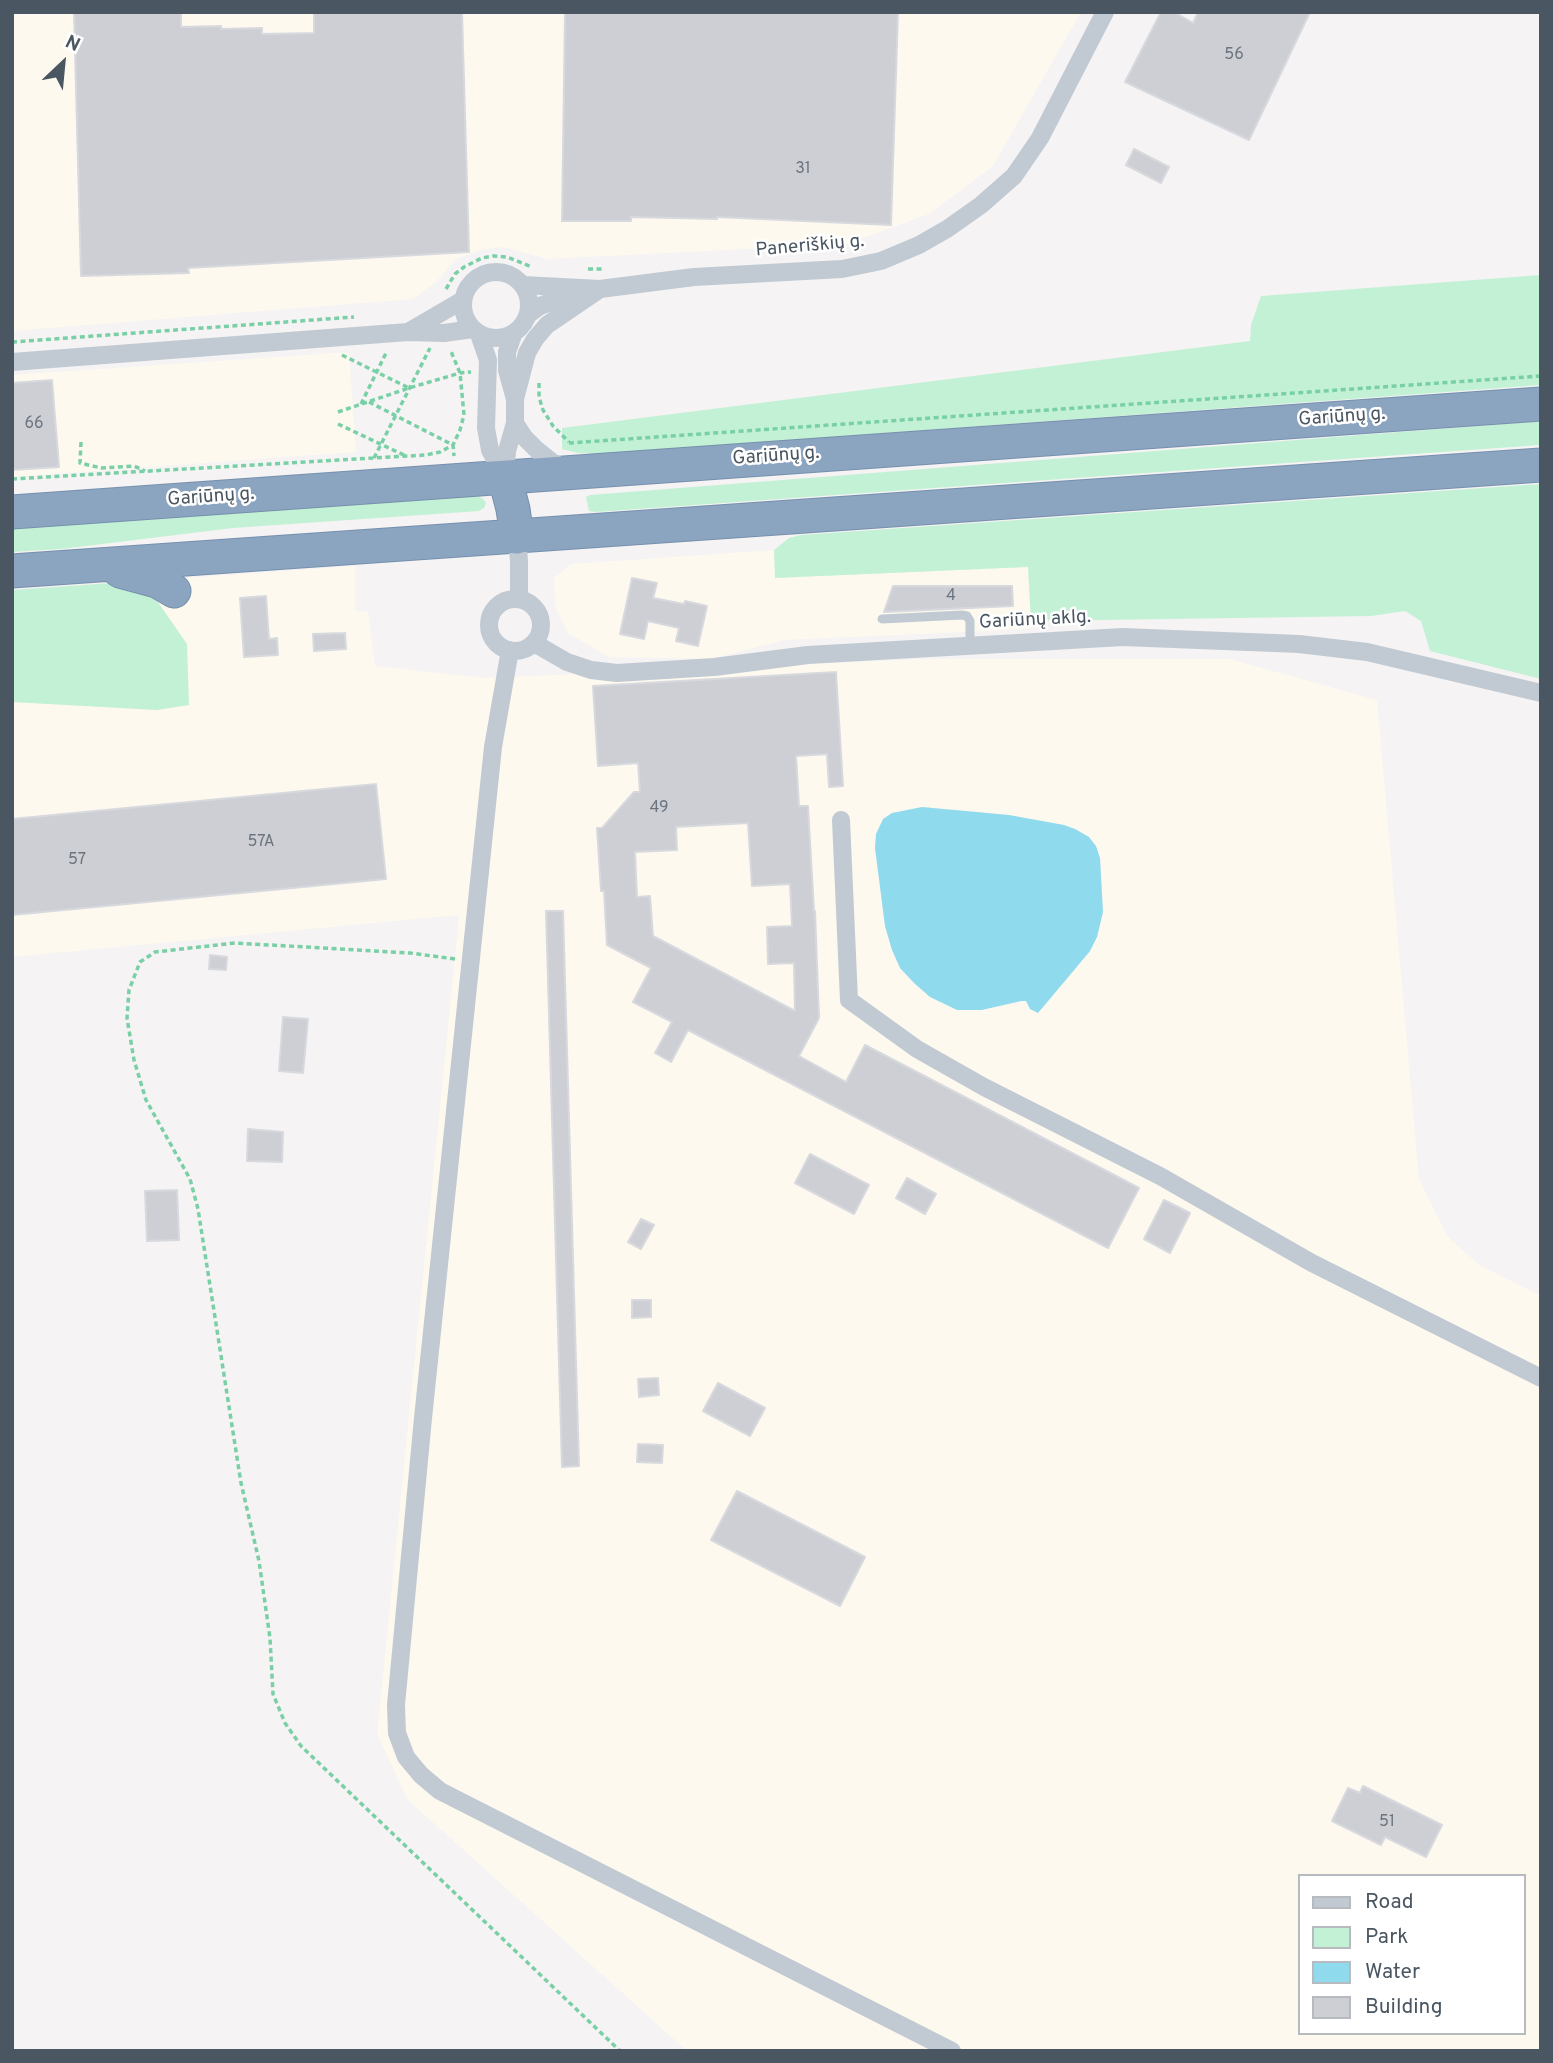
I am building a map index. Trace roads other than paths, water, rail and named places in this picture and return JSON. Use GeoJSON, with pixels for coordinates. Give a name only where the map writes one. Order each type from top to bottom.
{"type":"FeatureCollection","features":[{"type":"Feature","properties":{"kind":"highway","name":"Gariūnų g."},"geometry":{"type":"LineString","coordinates":[[12,512],[1541,404]]}},
{"type":"Feature","properties":{"kind":"highway"},"geometry":{"type":"LineString","coordinates":[[12,571],[1541,465]]}},
{"type":"Feature","properties":{"kind":"highway"},"geometry":{"type":"LineString","coordinates":[[505,478],[517,537]]}},
{"type":"Feature","properties":{"kind":"highway"},"geometry":{"type":"LineString","coordinates":[[766,544],[795,517]]}},
{"type":"Feature","properties":{"kind":"highway"},"geometry":{"type":"LineString","coordinates":[[97,565],[157,581],[174,591]]}},
{"type":"Feature","properties":{"kind":"street","name":"Paneriškių g."},"geometry":{"type":"LineString","coordinates":[[401,333],[463,300],[471,283],[488,273],[508,274],[523,285],[600,289],[694,277],[842,269],[881,261],[919,245],[981,205],[1014,176],[1040,138],[1105,12]]}},
{"type":"Feature","properties":{"kind":"street"},"geometry":{"type":"LineString","coordinates":[[523,285],[530,304],[529,314]]}},
{"type":"Feature","properties":{"kind":"street"},"geometry":{"type":"LineString","coordinates":[[12,362],[401,333],[476,332],[501,339],[513,335],[529,314],[540,306],[600,289]]}},
{"type":"Feature","properties":{"kind":"street"},"geometry":{"type":"LineString","coordinates":[[505,478],[507,451],[515,423],[515,399],[527,354],[547,325],[600,289]]}},
{"type":"Feature","properties":{"kind":"street"},"geometry":{"type":"LineString","coordinates":[[463,300],[466,320],[476,332],[488,360],[486,428],[496,463],[505,478]]}},
{"type":"Feature","properties":{"kind":"street"},"geometry":{"type":"LineString","coordinates":[[513,335],[507,352],[506,370],[515,399]]}},
{"type":"Feature","properties":{"kind":"street"},"geometry":{"type":"LineString","coordinates":[[515,423],[537,450],[552,462],[572,472]]}},
{"type":"Feature","properties":{"kind":"street"},"geometry":{"type":"LineString","coordinates":[[517,537],[519,599]]}},
{"type":"Feature","properties":{"kind":"street"},"geometry":{"type":"LineString","coordinates":[[519,599],[533,606],[540,619],[539,635],[534,643],[519,651],[502,648],[490,635],[489,618],[492,611],[503,601],[519,599]]}},
{"type":"Feature","properties":{"kind":"street","name":"Gariūnų aklg."},"geometry":{"type":"LineString","coordinates":[[534,643],[567,662],[591,670],[617,673],[714,667],[808,655],[1123,637],[1299,644],[1367,652],[1541,693]]}},
{"type":"Feature","properties":{"kind":"street"},"geometry":{"type":"LineString","coordinates":[[510,650],[493,747],[425,1404],[396,1705],[397,1733],[406,1757],[421,1775],[440,1791],[952,2051]]}},
{"type":"Feature","properties":{"kind":"street"},"geometry":{"type":"LineString","coordinates":[[841,820],[849,1000],[917,1049],[984,1087],[1160,1176],[1312,1263],[1541,1378]]}},
{"type":"Feature","properties":{"kind":"lane"},"geometry":{"type":"LineString","coordinates":[[882,619],[967,616],[970,621],[971,646]]}},
{"type":"Feature","properties":{"kind":"water"},"geometry":{"type":"Polygon","coordinates":[[[922,807],[1009,815],[1064,825],[1089,837],[1096,846],[1100,858],[1103,912],[1097,937],[1090,951],[1038,1013],[1030,1009],[1026,1001],[982,1010],[957,1010],[930,997],[900,968],[885,926],[875,848],[876,834],[883,819],[892,813],[922,807]]]}}]}
